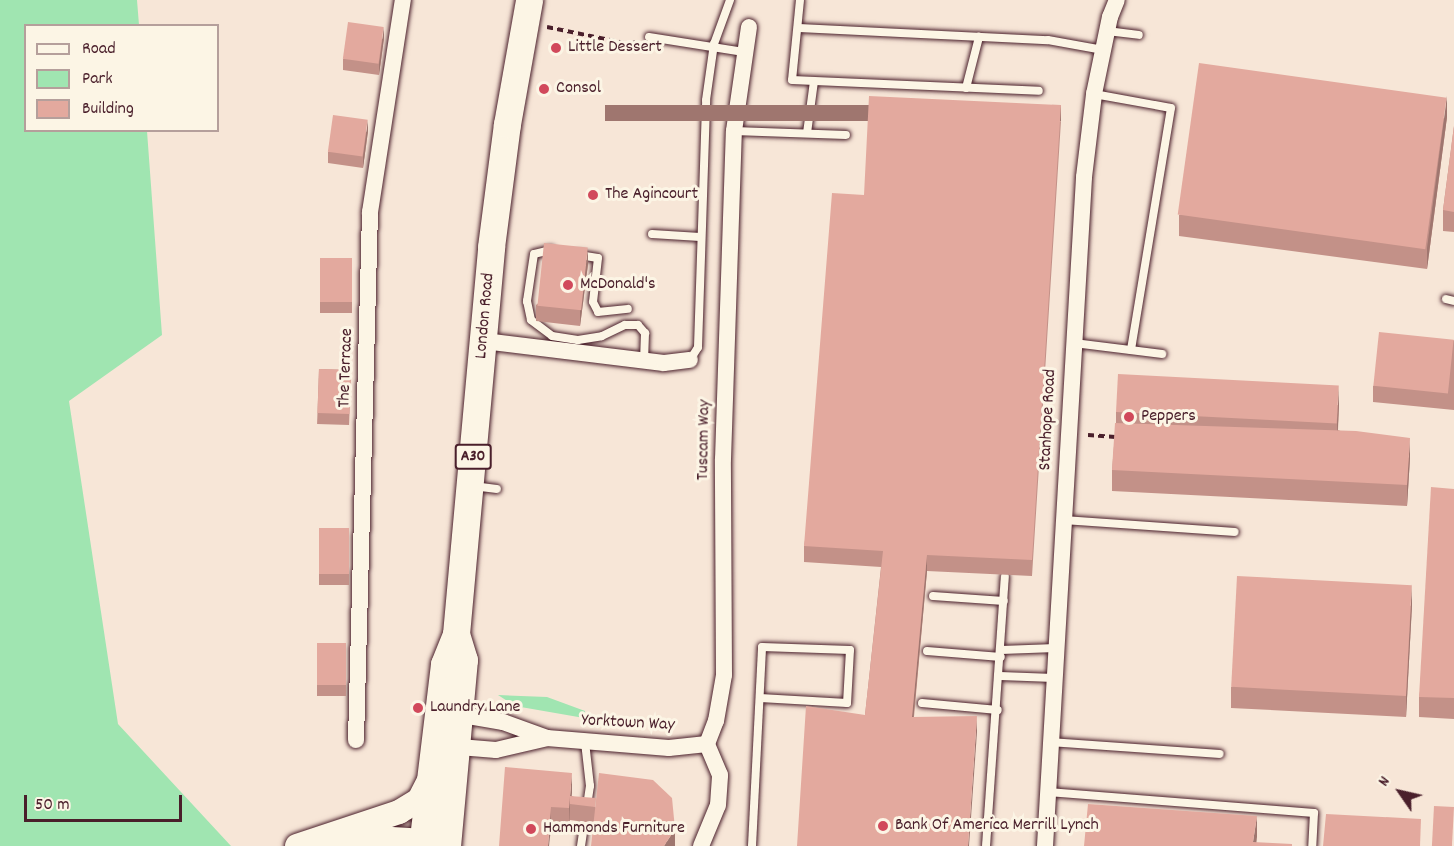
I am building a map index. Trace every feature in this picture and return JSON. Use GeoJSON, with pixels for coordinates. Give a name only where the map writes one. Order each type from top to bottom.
{"type":"FeatureCollection","features":[{"type":"Feature","properties":{"kind":"main road","name":"London Road"},"geometry":{"type":"LineString","coordinates":[[435,844],[448,713],[464,660],[456,634],[502,156],[529,0]]}},
{"type":"Feature","properties":{"kind":"main road","name":"London Road"},"geometry":{"type":"LineString","coordinates":[[435,844],[428,782],[446,746]]}},
{"type":"Feature","properties":{"kind":"street","name":"The Terrace"},"geometry":{"type":"LineString","coordinates":[[356,740],[370,213],[404,0]]}},
{"type":"Feature","properties":{"kind":"street","name":"Stanhope Road"},"geometry":{"type":"LineString","coordinates":[[1044,846],[1084,177],[1094,94],[1107,31],[1117,0]]}},
{"type":"Feature","properties":{"kind":"street","name":"Tuscam Way"},"geometry":{"type":"LineString","coordinates":[[707,744],[716,721],[724,675],[723,459],[734,131],[749,27]]}},
{"type":"Feature","properties":{"kind":"street"},"geometry":{"type":"LineString","coordinates":[[484,341],[644,361],[678,364],[690,360]]}},
{"type":"Feature","properties":{"kind":"street","name":"Yorktown Way"},"geometry":{"type":"LineString","coordinates":[[448,713],[503,722],[547,738],[669,748],[707,744]]}},
{"type":"Feature","properties":{"kind":"street","name":"Yorktown Way"},"geometry":{"type":"LineString","coordinates":[[446,746],[496,750],[547,738]]}},
{"type":"Feature","properties":{"kind":"street"},"geometry":{"type":"LineString","coordinates":[[701,846],[717,804],[720,775],[707,744]]}},
{"type":"Feature","properties":{"kind":"street"},"geometry":{"type":"LineString","coordinates":[[297,846],[399,812],[419,800],[428,782]]}},
{"type":"Feature","properties":{"kind":"street"},"geometry":{"type":"LineString","coordinates":[[331,835],[435,844]]}},
{"type":"Feature","properties":{"kind":"lane"},"geometry":{"type":"LineString","coordinates":[[690,360],[698,347],[706,100],[714,44],[730,0]]}},
{"type":"Feature","properties":{"kind":"lane"},"geometry":{"type":"LineString","coordinates":[[800,0],[792,80],[1039,91]]}},
{"type":"Feature","properties":{"kind":"lane"},"geometry":{"type":"LineString","coordinates":[[799,27],[1048,40],[1103,51]]}},
{"type":"Feature","properties":{"kind":"lane"},"geometry":{"type":"LineString","coordinates":[[1107,31],[1139,35]]}},
{"type":"Feature","properties":{"kind":"lane"},"geometry":{"type":"LineString","coordinates":[[649,37],[714,44],[744,52]]}},
{"type":"Feature","properties":{"kind":"lane"},"geometry":{"type":"LineString","coordinates":[[966,88],[980,37]]}},
{"type":"Feature","properties":{"kind":"lane"},"geometry":{"type":"LineString","coordinates":[[807,133],[814,81]]}},
{"type":"Feature","properties":{"kind":"lane"},"geometry":{"type":"LineString","coordinates":[[1094,94],[1171,108],[1131,350]]}},
{"type":"Feature","properties":{"kind":"lane"},"geometry":{"type":"LineString","coordinates":[[734,131],[846,135]]}},
{"type":"Feature","properties":{"kind":"lane"},"geometry":{"type":"LineString","coordinates":[[652,234],[700,237]]}},
{"type":"Feature","properties":{"kind":"lane"},"geometry":{"type":"LineString","coordinates":[[628,309],[598,312],[593,302],[597,258],[545,249],[534,254],[527,301],[531,320],[552,336],[578,340],[602,336],[626,325],[638,325],[645,333],[644,361]]}},
{"type":"Feature","properties":{"kind":"lane"},"geometry":{"type":"LineString","coordinates":[[1074,343],[1162,354]]}},
{"type":"Feature","properties":{"kind":"lane"},"geometry":{"type":"LineString","coordinates":[[470,485],[496,489]]}},
{"type":"Feature","properties":{"kind":"lane"},"geometry":{"type":"LineString","coordinates":[[1063,520],[1235,532]]}},
{"type":"Feature","properties":{"kind":"lane"},"geometry":{"type":"LineString","coordinates":[[986,846],[998,710],[1005,577]]}},
{"type":"Feature","properties":{"kind":"lane"},"geometry":{"type":"LineString","coordinates":[[933,596],[1004,601]]}},
{"type":"Feature","properties":{"kind":"lane"},"geometry":{"type":"LineString","coordinates":[[752,846],[762,647],[850,650],[847,703],[760,698]]}},
{"type":"Feature","properties":{"kind":"lane"},"geometry":{"type":"LineString","coordinates":[[927,651],[1001,654],[1056,648]]}},
{"type":"Feature","properties":{"kind":"lane"},"geometry":{"type":"LineString","coordinates":[[1000,676],[1054,678]]}},
{"type":"Feature","properties":{"kind":"lane"},"geometry":{"type":"LineString","coordinates":[[922,704],[998,710]]}},
{"type":"Feature","properties":{"kind":"lane"},"geometry":{"type":"LineString","coordinates":[[581,846],[590,786],[585,742]]}},
{"type":"Feature","properties":{"kind":"lane"},"geometry":{"type":"LineString","coordinates":[[1050,742],[1220,753]]}},
{"type":"Feature","properties":{"kind":"lane"},"geometry":{"type":"LineString","coordinates":[[1048,792],[1314,813],[1312,846]]}},
{"type":"Feature","properties":{"kind":"path"},"geometry":{"type":"LineString","coordinates":[[543,27],[630,44],[649,37]]}},
{"type":"Feature","properties":{"kind":"path"},"geometry":{"type":"LineString","coordinates":[[1068,434],[1126,437]]}},
{"type":"Feature","properties":{"kind":"green space"},"geometry":{"type":"Polygon","coordinates":[[[0,0],[137,0],[139,24],[24,24],[24,132],[147,132],[162,335],[69,401],[118,724],[231,846],[0,846],[0,0]]]}},
{"type":"Feature","properties":{"kind":"green space"},"geometry":{"type":"Polygon","coordinates":[[[498,695],[547,697],[585,711],[584,718],[515,706],[498,695]]]}},
{"type":"Feature","properties":{"kind":"building"},"geometry":{"type":"Polygon","coordinates":[[[348,22],[384,27],[379,64],[343,59],[348,22]]]}},
{"type":"Feature","properties":{"kind":"building"},"geometry":{"type":"Polygon","coordinates":[[[1199,63],[1447,98],[1425,249],[1178,215],[1199,63]]]}},
{"type":"Feature","properties":{"kind":"building"},"geometry":{"type":"Polygon","coordinates":[[[869,96],[1061,105],[1032,560],[927,555],[912,717],[977,716],[968,846],[797,846],[806,706],[865,715],[883,551],[804,546],[832,193],[864,195],[869,96]]]}},
{"type":"Feature","properties":{"kind":"building"},"geometry":{"type":"Polygon","coordinates":[[[333,115],[368,120],[363,157],[328,152],[333,115]]]}},
{"type":"Feature","properties":{"kind":"building"},"geometry":{"type":"Polygon","coordinates":[[[1454,126],[1454,212],[1443,210],[1454,126]]]}},
{"type":"Feature","properties":{"kind":"building"},"geometry":{"type":"Polygon","coordinates":[[[544,243],[588,248],[581,310],[537,306],[544,243]]]}},
{"type":"Feature","properties":{"kind":"building"},"geometry":{"type":"Polygon","coordinates":[[[320,258],[352,258],[352,302],[320,302],[320,258]]]}},
{"type":"Feature","properties":{"kind":"building"},"geometry":{"type":"Polygon","coordinates":[[[1379,332],[1454,340],[1448,394],[1373,386],[1379,332]]]}},
{"type":"Feature","properties":{"kind":"building"},"geometry":{"type":"Polygon","coordinates":[[[319,369],[351,370],[349,414],[317,413],[319,369]]]}},
{"type":"Feature","properties":{"kind":"building"},"geometry":{"type":"Polygon","coordinates":[[[1118,374],[1339,386],[1337,424],[1116,412],[1118,374]]]}},
{"type":"Feature","properties":{"kind":"building"},"geometry":{"type":"Polygon","coordinates":[[[1115,423],[1356,431],[1410,438],[1407,485],[1112,470],[1115,423]]]}},
{"type":"Feature","properties":{"kind":"building"},"geometry":{"type":"Polygon","coordinates":[[[1431,487],[1454,489],[1454,698],[1419,697],[1431,487]]]}},
{"type":"Feature","properties":{"kind":"building"},"geometry":{"type":"Polygon","coordinates":[[[319,528],[349,528],[349,574],[319,574],[319,528]]]}},
{"type":"Feature","properties":{"kind":"building"},"geometry":{"type":"Polygon","coordinates":[[[1237,576],[1412,585],[1406,696],[1231,687],[1237,576]]]}},
{"type":"Feature","properties":{"kind":"building"},"geometry":{"type":"Polygon","coordinates":[[[317,643],[346,643],[346,685],[317,685],[317,643]]]}},
{"type":"Feature","properties":{"kind":"building"},"geometry":{"type":"Polygon","coordinates":[[[505,767],[572,773],[569,808],[551,807],[548,846],[499,846],[505,767]]]}},
{"type":"Feature","properties":{"kind":"building"},"geometry":{"type":"Polygon","coordinates":[[[599,773],[653,780],[672,798],[675,829],[664,846],[591,846],[599,773]]]}},
{"type":"Feature","properties":{"kind":"building"},"geometry":{"type":"Polygon","coordinates":[[[570,796],[596,798],[595,807],[570,804],[570,796]]]}},
{"type":"Feature","properties":{"kind":"building"},"geometry":{"type":"Polygon","coordinates":[[[1088,804],[1257,816],[1253,842],[1292,844],[1292,846],[1084,846],[1088,804]]]}},
{"type":"Feature","properties":{"kind":"building"},"geometry":{"type":"Polygon","coordinates":[[[1434,806],[1454,807],[1452,846],[1432,846],[1434,806]]]}},
{"type":"Feature","properties":{"kind":"building"},"geometry":{"type":"Polygon","coordinates":[[[1326,814],[1421,819],[1420,846],[1323,846],[1326,814]]]}},
{"type":"Feature","properties":{"kind":"place","name":"Little Dessert"},"geometry":{"type":"Point","coordinates":[556,48]}},
{"type":"Feature","properties":{"kind":"place","name":"Consol"},"geometry":{"type":"Point","coordinates":[544,89]}},
{"type":"Feature","properties":{"kind":"place","name":"The Agincourt"},"geometry":{"type":"Point","coordinates":[593,195]}},
{"type":"Feature","properties":{"kind":"place","name":"McDonald's"},"geometry":{"type":"Point","coordinates":[568,285]}},
{"type":"Feature","properties":{"kind":"place","name":"Peppers"},"geometry":{"type":"Point","coordinates":[1129,417]}},
{"type":"Feature","properties":{"kind":"place","name":"Laundry Lane"},"geometry":{"type":"Point","coordinates":[418,708]}},
{"type":"Feature","properties":{"kind":"place","name":"Bank Of America Merrill Lynch"},"geometry":{"type":"Point","coordinates":[883,826]}},
{"type":"Feature","properties":{"kind":"place","name":"Hammonds Furniture"},"geometry":{"type":"Point","coordinates":[531,829]}}]}
